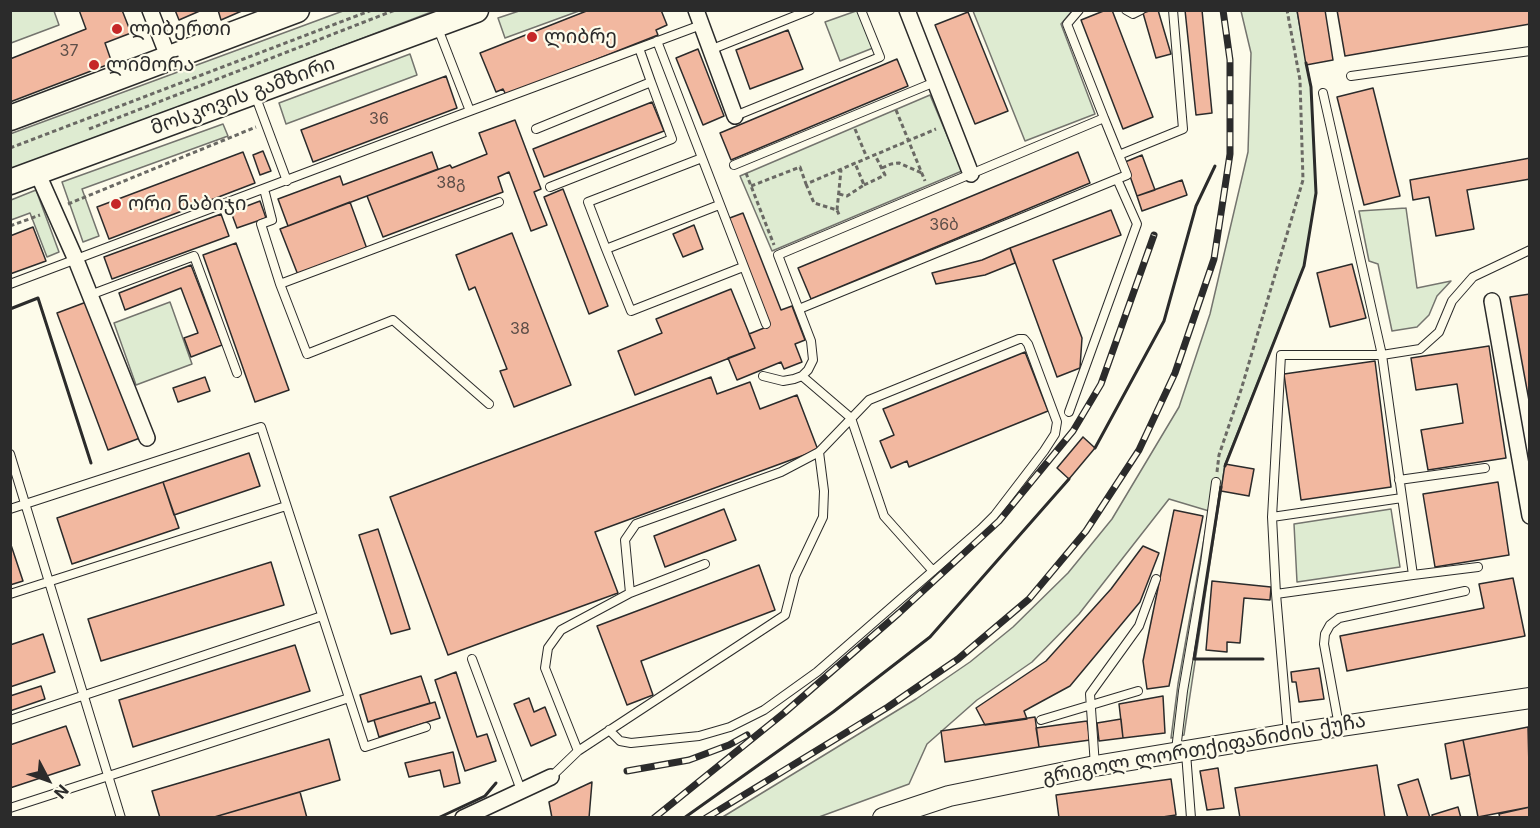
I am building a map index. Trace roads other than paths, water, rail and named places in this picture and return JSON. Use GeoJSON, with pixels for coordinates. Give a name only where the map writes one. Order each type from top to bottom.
{"type":"FeatureCollection","features":[{"type":"Feature","properties":{"kind":"main road"},"geometry":{"type":"LineString","coordinates":[[10,118],[297,10]]}},
{"type":"Feature","properties":{"kind":"main road","name":"მოსკოვის გამზირი"},"geometry":{"type":"LineString","coordinates":[[10,182],[476,10]]}},
{"type":"Feature","properties":{"kind":"street"},"geometry":{"type":"LineString","coordinates":[[150,10],[169,59]]}},
{"type":"Feature","properties":{"kind":"street"},"geometry":{"type":"LineString","coordinates":[[907,10],[971,174]]}},
{"type":"Feature","properties":{"kind":"street"},"geometry":{"type":"LineString","coordinates":[[698,18],[735,116]]}},
{"type":"Feature","properties":{"kind":"street"},"geometry":{"type":"LineString","coordinates":[[37,172],[76,260],[147,438]]}},
{"type":"Feature","properties":{"kind":"street"},"geometry":{"type":"LineString","coordinates":[[1492,301],[1530,516]]}},
{"type":"Feature","properties":{"kind":"street","name":"გრიგოლ ლორთქიფანიძის ქუჩა"},"geometry":{"type":"LineString","coordinates":[[883,818],[960,794],[1095,766],[1339,726],[1530,698]]}},
{"type":"Feature","properties":{"kind":"street"},"geometry":{"type":"LineString","coordinates":[[463,818],[551,777]]}},
{"type":"Feature","properties":{"kind":"lane"},"geometry":{"type":"LineString","coordinates":[[710,50],[810,10]]}},
{"type":"Feature","properties":{"kind":"lane"},"geometry":{"type":"LineString","coordinates":[[735,116],[880,57],[861,10]]}},
{"type":"Feature","properties":{"kind":"lane"},"geometry":{"type":"LineString","coordinates":[[799,309],[1127,175],[1067,24],[1078,10]]}},
{"type":"Feature","properties":{"kind":"lane"},"geometry":{"type":"LineString","coordinates":[[1126,10],[1133,14],[1141,10]]}},
{"type":"Feature","properties":{"kind":"lane"},"geometry":{"type":"LineString","coordinates":[[1119,155],[1183,129],[1173,10]]}},
{"type":"Feature","properties":{"kind":"lane"},"geometry":{"type":"LineString","coordinates":[[10,284],[639,48],[657,41],[698,18]]}},
{"type":"Feature","properties":{"kind":"lane"},"geometry":{"type":"LineString","coordinates":[[436,25],[470,111]]}},
{"type":"Feature","properties":{"kind":"lane"},"geometry":{"type":"LineString","coordinates":[[657,41],[766,324]]}},
{"type":"Feature","properties":{"kind":"lane"},"geometry":{"type":"LineString","coordinates":[[550,187],[672,138],[639,48]]}},
{"type":"Feature","properties":{"kind":"lane"},"geometry":{"type":"LineString","coordinates":[[1351,76],[1530,51]]}},
{"type":"Feature","properties":{"kind":"lane"},"geometry":{"type":"LineString","coordinates":[[536,129],[651,82]]}},
{"type":"Feature","properties":{"kind":"lane"},"geometry":{"type":"LineString","coordinates":[[738,163],[935,82]]}},
{"type":"Feature","properties":{"kind":"lane"},"geometry":{"type":"LineString","coordinates":[[254,92],[287,181]]}},
{"type":"Feature","properties":{"kind":"lane"},"geometry":{"type":"LineString","coordinates":[[1323,93],[1382,355],[1413,575]]}},
{"type":"Feature","properties":{"kind":"lane"},"geometry":{"type":"LineString","coordinates":[[763,376],[783,381],[794,380],[808,370],[813,360],[811,341],[778,255],[1104,118]]}},
{"type":"Feature","properties":{"kind":"lane"},"geometry":{"type":"LineString","coordinates":[[702,158],[588,202],[631,311],[743,267]]}},
{"type":"Feature","properties":{"kind":"lane"},"geometry":{"type":"LineString","coordinates":[[1070,412],[1137,224],[1117,179]]}},
{"type":"Feature","properties":{"kind":"lane"},"geometry":{"type":"LineString","coordinates":[[264,189],[272,220],[261,224],[280,284],[307,354],[393,320],[489,404]]}},
{"type":"Feature","properties":{"kind":"lane"},"geometry":{"type":"LineString","coordinates":[[280,284],[499,202]]}},
{"type":"Feature","properties":{"kind":"lane"},"geometry":{"type":"LineString","coordinates":[[606,249],[719,204]]}},
{"type":"Feature","properties":{"kind":"lane"},"geometry":{"type":"LineString","coordinates":[[1288,734],[1272,517],[1281,355],[1382,355],[1420,349],[1439,332],[1452,301],[1473,277],[1530,250]]}},
{"type":"Feature","properties":{"kind":"lane"},"geometry":{"type":"LineString","coordinates":[[90,295],[195,256],[237,373]]}},
{"type":"Feature","properties":{"kind":"lane"},"geometry":{"type":"LineString","coordinates":[[609,730],[620,741],[631,744],[699,736],[730,727],[764,710],[817,672],[995,515],[1044,452],[1054,434],[1057,422],[1028,344],[1024,339],[1019,339],[869,400],[819,452],[781,472],[636,524],[625,540],[630,593]]}},
{"type":"Feature","properties":{"kind":"lane"},"geometry":{"type":"LineString","coordinates":[[802,376],[851,418],[884,516],[933,571]]}},
{"type":"Feature","properties":{"kind":"lane"},"geometry":{"type":"LineString","coordinates":[[10,509],[261,427],[365,747],[426,727]]}},
{"type":"Feature","properties":{"kind":"lane"},"geometry":{"type":"LineString","coordinates":[[551,777],[578,751],[784,615],[795,576],[823,517],[824,491],[819,452]]}},
{"type":"Feature","properties":{"kind":"lane"},"geometry":{"type":"LineString","coordinates":[[10,454],[121,818]]}},
{"type":"Feature","properties":{"kind":"lane"},"geometry":{"type":"LineString","coordinates":[[1399,480],[1485,468]]}},
{"type":"Feature","properties":{"kind":"lane"},"geometry":{"type":"LineString","coordinates":[[1191,818],[1180,752],[1183,692],[1216,482]]}},
{"type":"Feature","properties":{"kind":"lane"},"geometry":{"type":"LineString","coordinates":[[1272,517],[1402,498]]}},
{"type":"Feature","properties":{"kind":"lane"},"geometry":{"type":"LineString","coordinates":[[10,594],[286,506]]}},
{"type":"Feature","properties":{"kind":"lane"},"geometry":{"type":"LineString","coordinates":[[578,751],[544,668],[548,648],[561,630],[630,593],[705,564]]}},
{"type":"Feature","properties":{"kind":"lane"},"geometry":{"type":"LineString","coordinates":[[1276,594],[1478,567]]}},
{"type":"Feature","properties":{"kind":"lane"},"geometry":{"type":"LineString","coordinates":[[1095,766],[1090,694],[1138,626],[1156,579]]}},
{"type":"Feature","properties":{"kind":"lane"},"geometry":{"type":"LineString","coordinates":[[1339,726],[1324,644],[1325,634],[1330,624],[1339,618],[1465,591]]}},
{"type":"Feature","properties":{"kind":"lane"},"geometry":{"type":"LineString","coordinates":[[10,720],[322,616]]}},
{"type":"Feature","properties":{"kind":"lane"},"geometry":{"type":"LineString","coordinates":[[472,659],[521,790]]}},
{"type":"Feature","properties":{"kind":"lane"},"geometry":{"type":"LineString","coordinates":[[1041,720],[1138,691]]}},
{"type":"Feature","properties":{"kind":"lane"},"geometry":{"type":"LineString","coordinates":[[10,808],[349,698]]}},
{"type":"Feature","properties":{"kind":"railway"},"geometry":{"type":"LineString","coordinates":[[706,818],[888,707],[958,659],[1029,599],[1086,531],[1139,450],[1175,373],[1214,259],[1230,154],[1230,60],[1223,10]]}},
{"type":"Feature","properties":{"kind":"railway"},"geometry":{"type":"LineString","coordinates":[[654,818],[784,713],[899,613],[999,521],[1073,431],[1101,384],[1154,235]]}},
{"type":"Feature","properties":{"kind":"railway"},"geometry":{"type":"LineString","coordinates":[[627,771],[689,760],[729,745],[747,735]]}},
{"type":"Feature","properties":{"kind":"place","name":"ლიბერთი"},"geometry":{"type":"Point","coordinates":[117,29]}},
{"type":"Feature","properties":{"kind":"place","name":"ლიბრე"},"geometry":{"type":"Point","coordinates":[532,37]}},
{"type":"Feature","properties":{"kind":"place","name":"ლიმორა"},"geometry":{"type":"Point","coordinates":[94,65]}},
{"type":"Feature","properties":{"kind":"place","name":"ორი ნაბიჯი"},"geometry":{"type":"Point","coordinates":[116,204]}}]}
